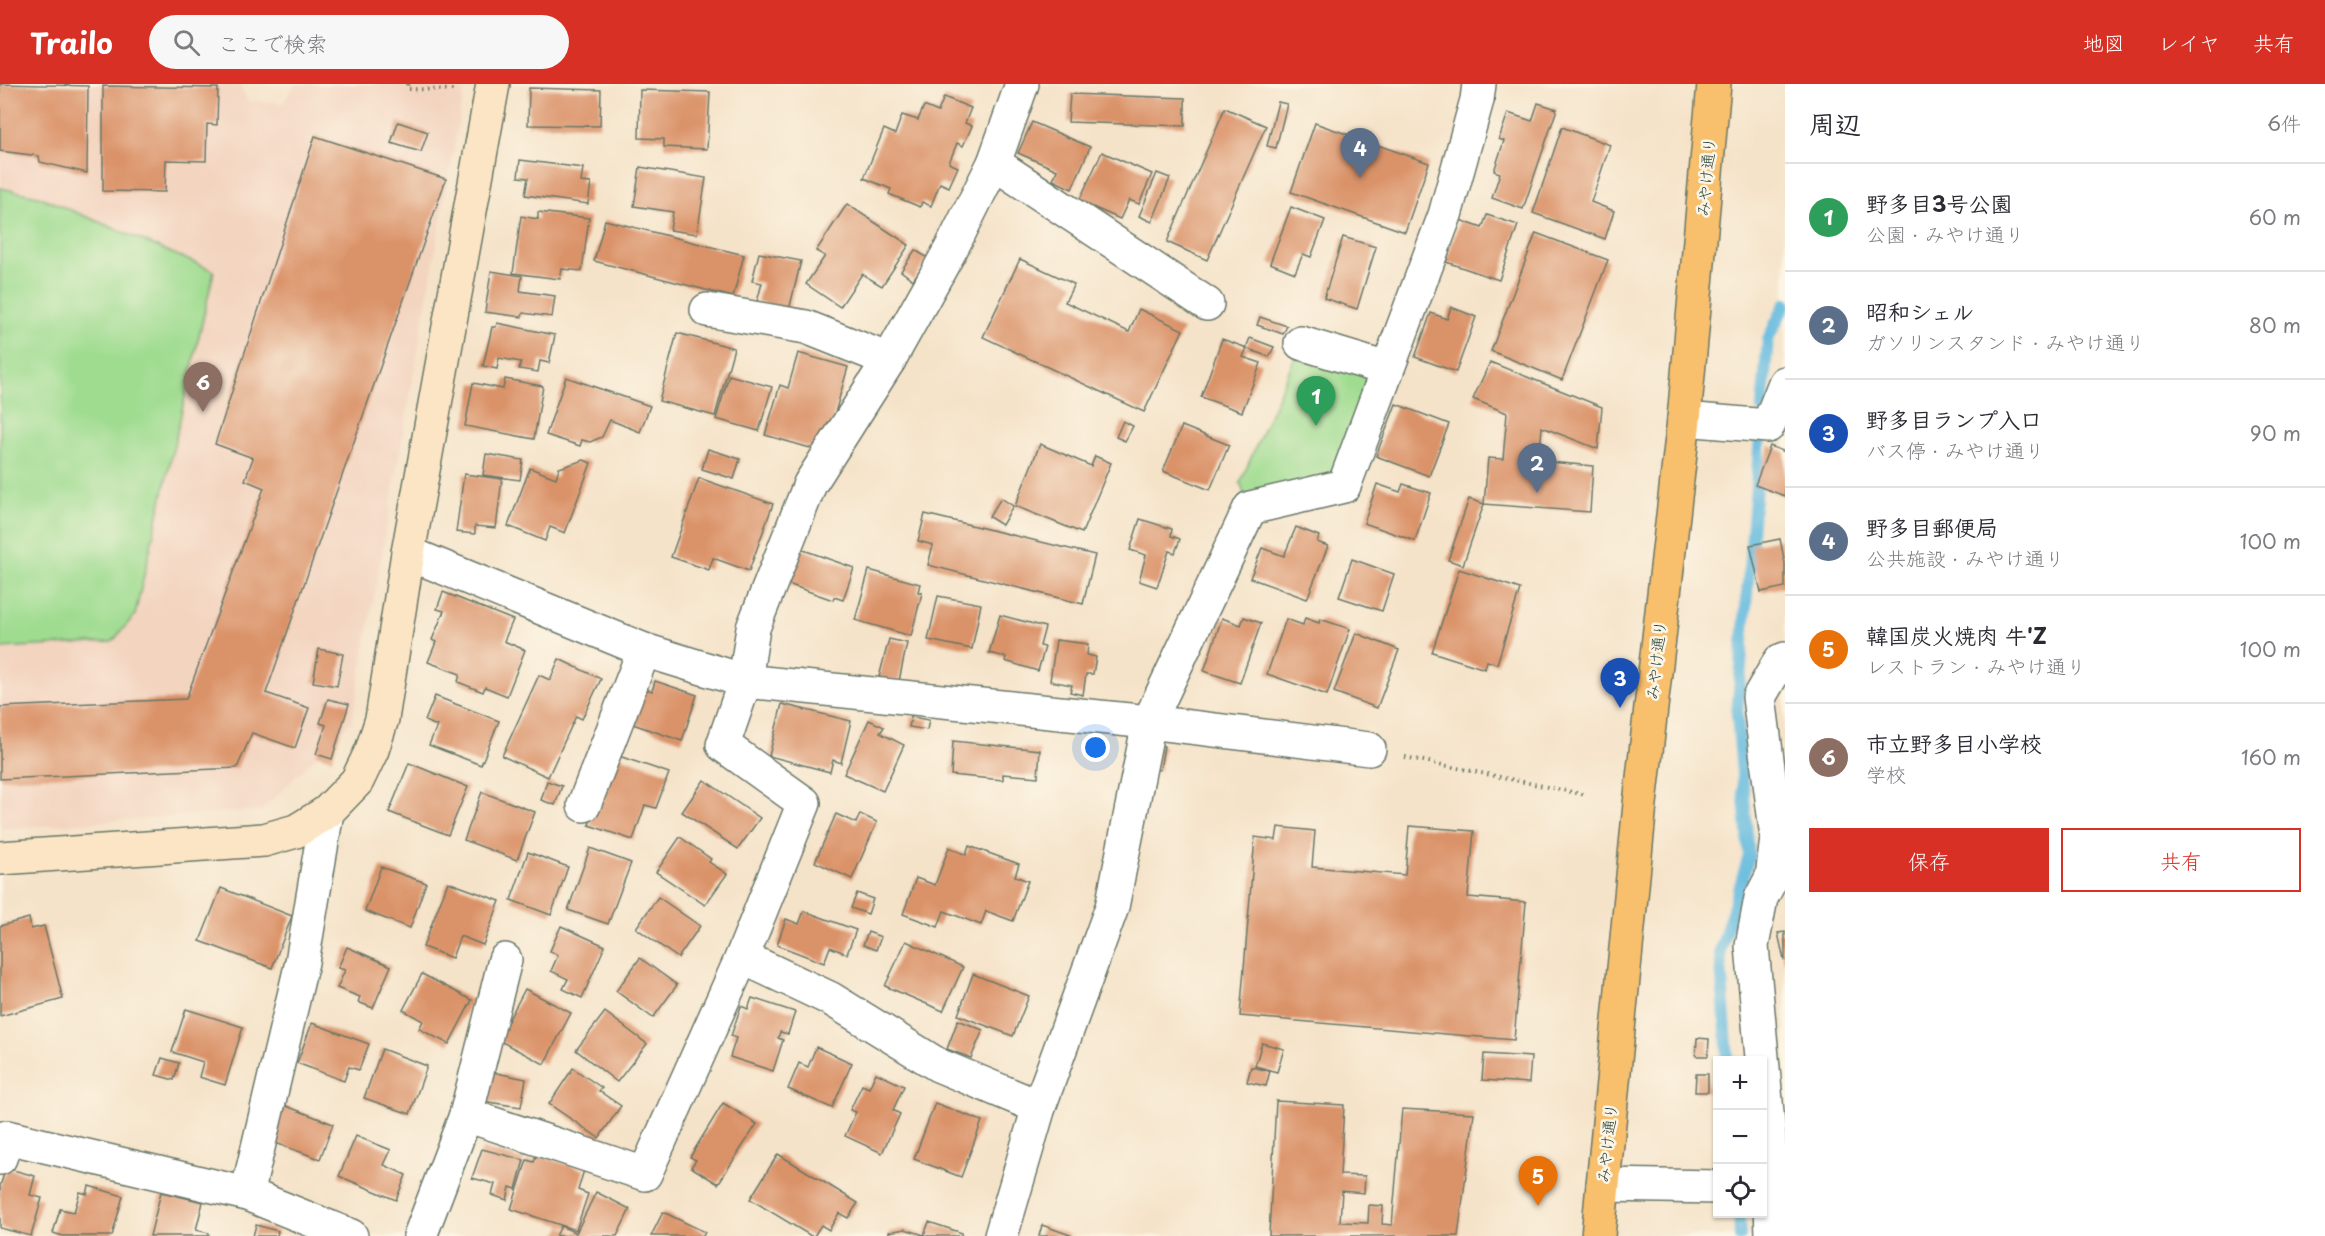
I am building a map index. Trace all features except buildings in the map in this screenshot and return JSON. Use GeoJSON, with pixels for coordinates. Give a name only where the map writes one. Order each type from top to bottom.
{"type":"FeatureCollection","features":[{"type":"Feature","properties":{"kind":"highway","name":"みやけ通り"},"geometry":{"type":"LineString","coordinates":[[1598,1236],[1641,793],[1684,420],[1714,84]]}},
{"type":"Feature","properties":{"kind":"street"},"geometry":{"type":"LineString","coordinates":[[0,858],[264,840],[296,831],[327,812],[357,781],[372,750],[382,718],[408,553],[493,84]]}},
{"type":"Feature","properties":{"kind":"street"},"geometry":{"type":"LineString","coordinates":[[466,1114],[645,1174],[742,957],[804,803],[723,745],[746,681],[753,628],[810,484],[890,360],[952,247],[994,163],[1022,84]]}},
{"type":"Feature","properties":{"kind":"street"},"geometry":{"type":"LineString","coordinates":[[1001,1236],[1039,1107],[1112,908],[1149,722],[1250,508],[1344,486],[1444,215],[1477,100],[1479,84]]}},
{"type":"Feature","properties":{"kind":"street"},"geometry":{"type":"LineString","coordinates":[[994,163],[1207,304]]}},
{"type":"Feature","properties":{"kind":"street"},"geometry":{"type":"LineString","coordinates":[[708,310],[806,327],[890,360]]}},
{"type":"Feature","properties":{"kind":"street"},"geometry":{"type":"LineString","coordinates":[[1301,343],[1387,369]]}},
{"type":"Feature","properties":{"kind":"street"},"geometry":{"type":"LineString","coordinates":[[1684,420],[1760,426],[1785,383]]}},
{"type":"Feature","properties":{"kind":"street"},"geometry":{"type":"LineString","coordinates":[[408,553],[644,650],[746,681],[1149,722],[1369,749]]}},
{"type":"Feature","properties":{"kind":"street"},"geometry":{"type":"LineString","coordinates":[[584,805],[644,650]]}},
{"type":"Feature","properties":{"kind":"street"},"geometry":{"type":"LineString","coordinates":[[1772,1236],[1773,1181],[1752,946],[1761,898],[1778,876],[1777,838],[1759,697],[1780,661],[1785,659]]}},
{"type":"Feature","properties":{"kind":"street"},"geometry":{"type":"LineString","coordinates":[[247,1194],[302,962],[327,812]]}},
{"type":"Feature","properties":{"kind":"street"},"geometry":{"type":"LineString","coordinates":[[742,957],[831,999],[938,1065],[1039,1107]]}},
{"type":"Feature","properties":{"kind":"street"},"geometry":{"type":"LineString","coordinates":[[420,1236],[466,1114],[505,960]]}},
{"type":"Feature","properties":{"kind":"street"},"geometry":{"type":"LineString","coordinates":[[0,1158],[7,1137],[247,1194],[351,1236]]}},
{"type":"Feature","properties":{"kind":"street"},"geometry":{"type":"LineString","coordinates":[[1603,1185],[1713,1187]]}},
{"type":"Feature","properties":{"kind":"path"},"geometry":{"type":"LineString","coordinates":[[408,84],[408,89],[459,91]]}},
{"type":"Feature","properties":{"kind":"path"},"geometry":{"type":"LineString","coordinates":[[1369,749],[1586,795]]}},
{"type":"Feature","properties":{"kind":"shaded area"},"geometry":{"type":"Polygon","coordinates":[[[0,84],[239,84],[248,101],[283,103],[295,84],[416,84],[464,91],[352,721],[262,810],[0,829],[0,84]]]}},
{"type":"Feature","properties":{"kind":"green space"},"geometry":{"type":"Polygon","coordinates":[[[0,188],[38,196],[214,271],[135,615],[112,642],[0,648],[0,188]]]}},
{"type":"Feature","properties":{"kind":"green space"},"geometry":{"type":"Polygon","coordinates":[[[1301,343],[1387,369],[1344,486],[1250,508],[1240,483],[1301,343]]]}},
{"type":"Feature","properties":{"kind":"waterway"},"geometry":{"type":"LineString","coordinates":[[1762,408],[1768,339],[1785,304]]}},
{"type":"Feature","properties":{"kind":"waterway"},"geometry":{"type":"LineString","coordinates":[[1728,1056],[1720,951],[1749,856],[1737,714],[1761,426]]}},
{"type":"Feature","properties":{"kind":"waterway"},"geometry":{"type":"LineString","coordinates":[[1739,1218],[1740,1236]]}},
{"type":"Feature","properties":{"kind":"place","name":"野多目郵便局"},"geometry":{"type":"Point","coordinates":[1360,178]}},
{"type":"Feature","properties":{"kind":"place","name":"市立野多目小学校"},"geometry":{"type":"Point","coordinates":[203,412]}},
{"type":"Feature","properties":{"kind":"place","name":"野多目3号公園"},"geometry":{"type":"Point","coordinates":[1316,426]}},
{"type":"Feature","properties":{"kind":"place","name":"昭和シェル"},"geometry":{"type":"Point","coordinates":[1537,493]}},
{"type":"Feature","properties":{"kind":"place","name":"野多目ランプ入口"},"geometry":{"type":"Point","coordinates":[1620,708]}},
{"type":"Feature","properties":{"kind":"place","name":"韓国炭火焼肉 牛'Z"},"geometry":{"type":"Point","coordinates":[1538,1206]}}]}
